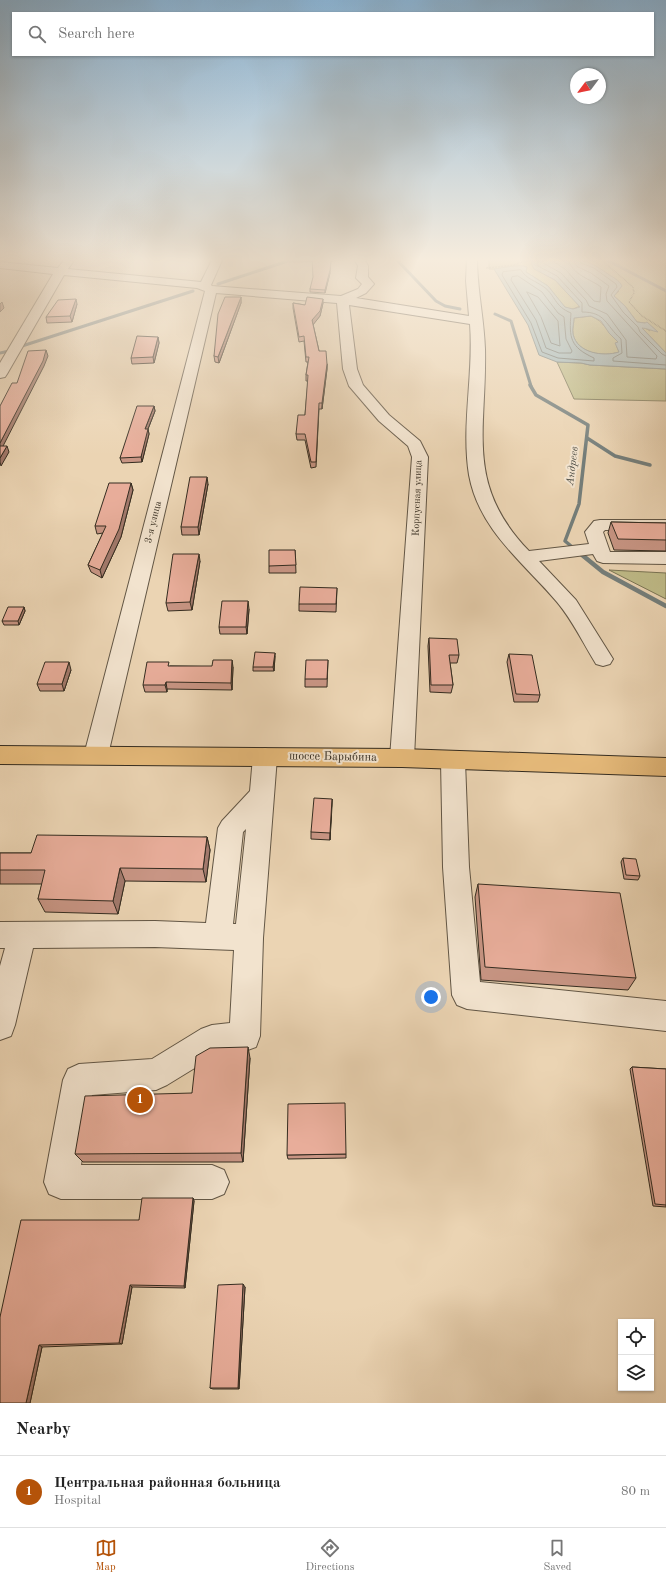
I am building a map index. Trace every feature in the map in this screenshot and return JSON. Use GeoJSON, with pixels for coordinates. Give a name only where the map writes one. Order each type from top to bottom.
{"type":"FeatureCollection","features":[{"type":"Feature","properties":{"kind":"main road","name":"шоссе Барыбина"},"geometry":{"type":"LineString","coordinates":[[0,755],[402,758],[453,761],[666,767]]}},
{"type":"Feature","properties":{"kind":"street"},"geometry":{"type":"LineString","coordinates":[[0,374],[30,323]]}},
{"type":"Feature","properties":{"kind":"street","name":"3-я улица"},"geometry":{"type":"LineString","coordinates":[[96,755],[199,323]]}},
{"type":"Feature","properties":{"kind":"street","name":"Корпусная улица"},"geometry":{"type":"LineString","coordinates":[[345,323],[350,370],[356,386],[384,418],[415,444],[420,457],[402,758]]}},
{"type":"Feature","properties":{"kind":"street"},"geometry":{"type":"LineString","coordinates":[[476,323],[478,349],[474,454],[477,474],[483,496],[502,531],[565,599],[603,659]]}},
{"type":"Feature","properties":{"kind":"street"},"geometry":{"type":"LineString","coordinates":[[0,350],[17,345]]}},
{"type":"Feature","properties":{"kind":"street"},"geometry":{"type":"LineString","coordinates":[[666,525],[600,526],[594,532],[603,557],[666,558]]}},
{"type":"Feature","properties":{"kind":"street"},"geometry":{"type":"LineString","coordinates":[[525,557],[599,548]]}},
{"type":"Feature","properties":{"kind":"street"},"geometry":{"type":"LineString","coordinates":[[212,1182],[61,1182],[79,1080],[156,1074],[212,1040],[245,1036],[249,938],[265,757]]}},
{"type":"Feature","properties":{"kind":"street"},"geometry":{"type":"LineString","coordinates":[[453,761],[456,868],[467,995],[666,1016]]}},
{"type":"Feature","properties":{"kind":"street"},"geometry":{"type":"LineString","coordinates":[[218,937],[231,828],[262,794]]}},
{"type":"Feature","properties":{"kind":"street"},"geometry":{"type":"LineString","coordinates":[[0,1025],[11,935],[155,934],[249,938]]}},
{"type":"Feature","properties":{"kind":"path"},"geometry":{"type":"LineString","coordinates":[[651,323],[666,331]]}},
{"type":"Feature","properties":{"kind":"shaded area"},"geometry":{"type":"Polygon","coordinates":[[[574,323],[602,323],[618,342],[617,347],[619,352],[599,354],[585,350],[576,341],[573,332],[574,323]]]}},
{"type":"Feature","properties":{"kind":"shaded area"},"geometry":{"type":"Polygon","coordinates":[[[645,323],[666,323],[666,353],[641,327],[650,331],[645,323]]]}},
{"type":"Feature","properties":{"kind":"shaded area"},"geometry":{"type":"Polygon","coordinates":[[[557,362],[666,369],[666,401],[574,399],[557,362]]]}},
{"type":"Feature","properties":{"kind":"shaded area"},"geometry":{"type":"Polygon","coordinates":[[[609,570],[666,573],[666,599],[609,570]]]}},
{"type":"Feature","properties":{"kind":"water"},"geometry":{"type":"Polygon","coordinates":[[[527,323],[574,323],[573,334],[575,340],[580,346],[598,354],[606,354],[619,352],[615,343],[618,342],[603,323],[649,323],[658,332],[642,328],[666,353],[666,369],[557,362],[539,355],[527,323]]]}},
{"type":"Feature","properties":{"kind":"building"},"geometry":{"type":"Polygon","coordinates":[[[217,323],[231,323],[218,357],[214,356],[217,323]]]}},
{"type":"Feature","properties":{"kind":"building"},"geometry":{"type":"Polygon","coordinates":[[[297,323],[313,323],[319,351],[326,351],[327,364],[322,403],[319,403],[316,462],[311,462],[305,434],[296,434],[298,415],[305,415],[308,375],[306,375],[309,357],[306,357],[304,336],[299,337],[297,323]]]}},
{"type":"Feature","properties":{"kind":"building"},"geometry":{"type":"Polygon","coordinates":[[[137,336],[158,337],[153,357],[131,358],[137,336]]]}},
{"type":"Feature","properties":{"kind":"building"},"geometry":{"type":"Polygon","coordinates":[[[46,350],[43,361],[0,443],[0,406],[12,383],[17,383],[28,351],[46,350]]]}},
{"type":"Feature","properties":{"kind":"building"},"geometry":{"type":"Polygon","coordinates":[[[137,406],[154,406],[145,429],[148,429],[141,457],[120,458],[137,406]]]}},
{"type":"Feature","properties":{"kind":"building"},"geometry":{"type":"Polygon","coordinates":[[[0,446],[7,446],[0,458],[0,446]]]}},
{"type":"Feature","properties":{"kind":"building"},"geometry":{"type":"Polygon","coordinates":[[[190,477],[207,477],[198,527],[181,527],[190,477]]]}},
{"type":"Feature","properties":{"kind":"building"},"geometry":{"type":"Polygon","coordinates":[[[109,483],[131,483],[119,529],[100,570],[88,565],[106,526],[95,526],[109,483]]]}},
{"type":"Feature","properties":{"kind":"building"},"geometry":{"type":"Polygon","coordinates":[[[611,522],[666,523],[666,540],[618,539],[611,522]]]}},
{"type":"Feature","properties":{"kind":"building"},"geometry":{"type":"Polygon","coordinates":[[[269,550],[295,550],[296,565],[269,566],[269,550]]]}},
{"type":"Feature","properties":{"kind":"building"},"geometry":{"type":"Polygon","coordinates":[[[173,554],[199,554],[190,602],[166,603],[173,554]]]}},
{"type":"Feature","properties":{"kind":"building"},"geometry":{"type":"Polygon","coordinates":[[[300,587],[337,588],[336,604],[299,604],[300,587]]]}},
{"type":"Feature","properties":{"kind":"building"},"geometry":{"type":"Polygon","coordinates":[[[222,601],[248,601],[246,627],[219,627],[222,601]]]}},
{"type":"Feature","properties":{"kind":"building"},"geometry":{"type":"Polygon","coordinates":[[[8,607],[24,607],[18,621],[2,621],[8,607]]]}},
{"type":"Feature","properties":{"kind":"building"},"geometry":{"type":"Polygon","coordinates":[[[429,638],[457,639],[459,655],[449,655],[453,685],[431,685],[429,638]]]}},
{"type":"Feature","properties":{"kind":"building"},"geometry":{"type":"Polygon","coordinates":[[[255,652],[275,653],[273,667],[253,667],[255,652]]]}},
{"type":"Feature","properties":{"kind":"building"},"geometry":{"type":"Polygon","coordinates":[[[509,654],[532,655],[540,695],[516,694],[509,654]]]}},
{"type":"Feature","properties":{"kind":"building"},"geometry":{"type":"Polygon","coordinates":[[[213,660],[232,660],[231,683],[166,682],[165,685],[143,685],[147,662],[169,662],[168,666],[212,666],[213,660]]]}},
{"type":"Feature","properties":{"kind":"building"},"geometry":{"type":"Polygon","coordinates":[[[306,660],[328,660],[327,679],[305,679],[306,660]]]}},
{"type":"Feature","properties":{"kind":"building"},"geometry":{"type":"Polygon","coordinates":[[[45,662],[69,662],[62,684],[37,684],[45,662]]]}},
{"type":"Feature","properties":{"kind":"building"},"geometry":{"type":"Polygon","coordinates":[[[314,798],[332,799],[330,833],[311,832],[314,798]]]}},
{"type":"Feature","properties":{"kind":"building"},"geometry":{"type":"Polygon","coordinates":[[[37,835],[207,837],[203,869],[120,868],[113,901],[38,899],[45,870],[0,870],[0,853],[31,853],[37,835]]]}},
{"type":"Feature","properties":{"kind":"building"},"geometry":{"type":"Polygon","coordinates":[[[623,858],[636,859],[640,876],[626,875],[623,858]]]}},
{"type":"Feature","properties":{"kind":"building"},"geometry":{"type":"Polygon","coordinates":[[[478,884],[620,893],[636,978],[485,967],[478,884]]]}},
{"type":"Feature","properties":{"kind":"building"},"geometry":{"type":"Polygon","coordinates":[[[248,1047],[241,1153],[75,1154],[85,1096],[192,1093],[196,1056],[210,1048],[248,1047]]]}},
{"type":"Feature","properties":{"kind":"building"},"geometry":{"type":"Polygon","coordinates":[[[632,1067],[666,1069],[666,1205],[655,1204],[632,1067]]]}},
{"type":"Feature","properties":{"kind":"building"},"geometry":{"type":"Polygon","coordinates":[[[345,1103],[346,1154],[287,1155],[288,1104],[345,1103]]]}},
{"type":"Feature","properties":{"kind":"building"},"geometry":{"type":"Polygon","coordinates":[[[142,1198],[193,1198],[184,1286],[130,1285],[119,1343],[39,1345],[26,1403],[0,1403],[0,1317],[21,1220],[139,1220],[142,1198]]]}},
{"type":"Feature","properties":{"kind":"building"},"geometry":{"type":"Polygon","coordinates":[[[243,1284],[238,1388],[210,1388],[218,1285],[243,1284]]]}},
{"type":"Feature","properties":{"kind":"waterway"},"geometry":{"type":"LineString","coordinates":[[22,346],[92,323]]}},
{"type":"Feature","properties":{"kind":"waterway","name":"Андреев"},"geometry":{"type":"LineString","coordinates":[[512,323],[531,386]]}},
{"type":"Feature","properties":{"kind":"waterway"},"geometry":{"type":"LineString","coordinates":[[0,353],[9,351]]}},
{"type":"Feature","properties":{"kind":"waterway","name":"Андреев"},"geometry":{"type":"LineString","coordinates":[[530,385],[536,395],[588,425],[579,504],[565,541],[577,551]]}},
{"type":"Feature","properties":{"kind":"waterway"},"geometry":{"type":"LineString","coordinates":[[587,438],[615,456],[650,465]]}},
{"type":"Feature","properties":{"kind":"waterway","name":"Андреев"},"geometry":{"type":"LineString","coordinates":[[576,550],[603,572],[666,606]]}},
{"type":"Feature","properties":{"kind":"place","name":"Центральная районная больница"},"geometry":{"type":"Point","coordinates":[140,1100]}}]}
